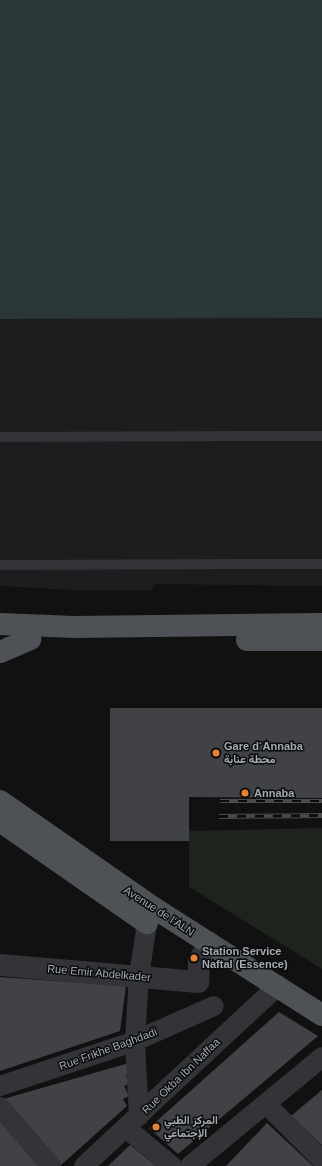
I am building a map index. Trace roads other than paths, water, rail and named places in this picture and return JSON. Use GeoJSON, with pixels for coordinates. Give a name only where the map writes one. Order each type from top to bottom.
{"type":"FeatureCollection","features":[{"type":"Feature","properties":{"kind":"main road"},"geometry":{"type":"LineString","coordinates":[[0,624],[74,627],[322,624]]}},
{"type":"Feature","properties":{"kind":"main road"},"geometry":{"type":"LineString","coordinates":[[0,638],[322,640]]}},
{"type":"Feature","properties":{"kind":"main road"},"geometry":{"type":"LineString","coordinates":[[0,652],[30,639]]}},
{"type":"Feature","properties":{"kind":"main road","name":"Avenue de l'ALN"},"geometry":{"type":"LineString","coordinates":[[0,801],[151,916]]}},
{"type":"Feature","properties":{"kind":"main road","name":"Avenue de l'ALN"},"geometry":{"type":"LineString","coordinates":[[0,821],[151,916],[209,943],[322,1015]]}},
{"type":"Feature","properties":{"kind":"street"},"geometry":{"type":"LineString","coordinates":[[151,916],[139,976],[132,1122],[172,1166]]}},
{"type":"Feature","properties":{"kind":"street"},"geometry":{"type":"LineString","coordinates":[[209,943],[199,961],[198,982],[204,994],[214,1006],[225,1014],[240,1019]]}},
{"type":"Feature","properties":{"kind":"street","name":"Rue Emir Abdelkader"},"geometry":{"type":"LineString","coordinates":[[0,965],[198,982]]}},
{"type":"Feature","properties":{"kind":"street","name":"Rue Okba Ibn Naffaa"},"geometry":{"type":"LineString","coordinates":[[84,1166],[240,1019],[278,986]]}},
{"type":"Feature","properties":{"kind":"street","name":"Rue Frikhe Baghdadi"},"geometry":{"type":"LineString","coordinates":[[0,1086],[135,1041],[214,1006]]}},
{"type":"Feature","properties":{"kind":"street"},"geometry":{"type":"LineString","coordinates":[[190,1166],[322,1057]]}},
{"type":"Feature","properties":{"kind":"street"},"geometry":{"type":"LineString","coordinates":[[266,1104],[322,1160]]}},
{"type":"Feature","properties":{"kind":"street"},"geometry":{"type":"LineString","coordinates":[[0,1107],[51,1166]]}},
{"type":"Feature","properties":{"kind":"lane"},"geometry":{"type":"LineString","coordinates":[[0,437],[322,436]]}},
{"type":"Feature","properties":{"kind":"lane"},"geometry":{"type":"LineString","coordinates":[[0,565],[322,564]]}},
{"type":"Feature","properties":{"kind":"railway"},"geometry":{"type":"LineString","coordinates":[[220,801],[322,801]]}},
{"type":"Feature","properties":{"kind":"railway"},"geometry":{"type":"LineString","coordinates":[[219,816],[322,815]]}},
{"type":"Feature","properties":{"kind":"place","name":"Gare d´Annaba محطة عنابة"},"geometry":{"type":"Point","coordinates":[216,753]}},
{"type":"Feature","properties":{"kind":"place","name":"Annaba"},"geometry":{"type":"Point","coordinates":[245,793]}},
{"type":"Feature","properties":{"kind":"place","name":"Station Service Naftal (Essence)"},"geometry":{"type":"Point","coordinates":[194,958]}},
{"type":"Feature","properties":{"kind":"place","name":"المركز الطبي الإجتماعي"},"geometry":{"type":"Point","coordinates":[156,1127]}}]}
